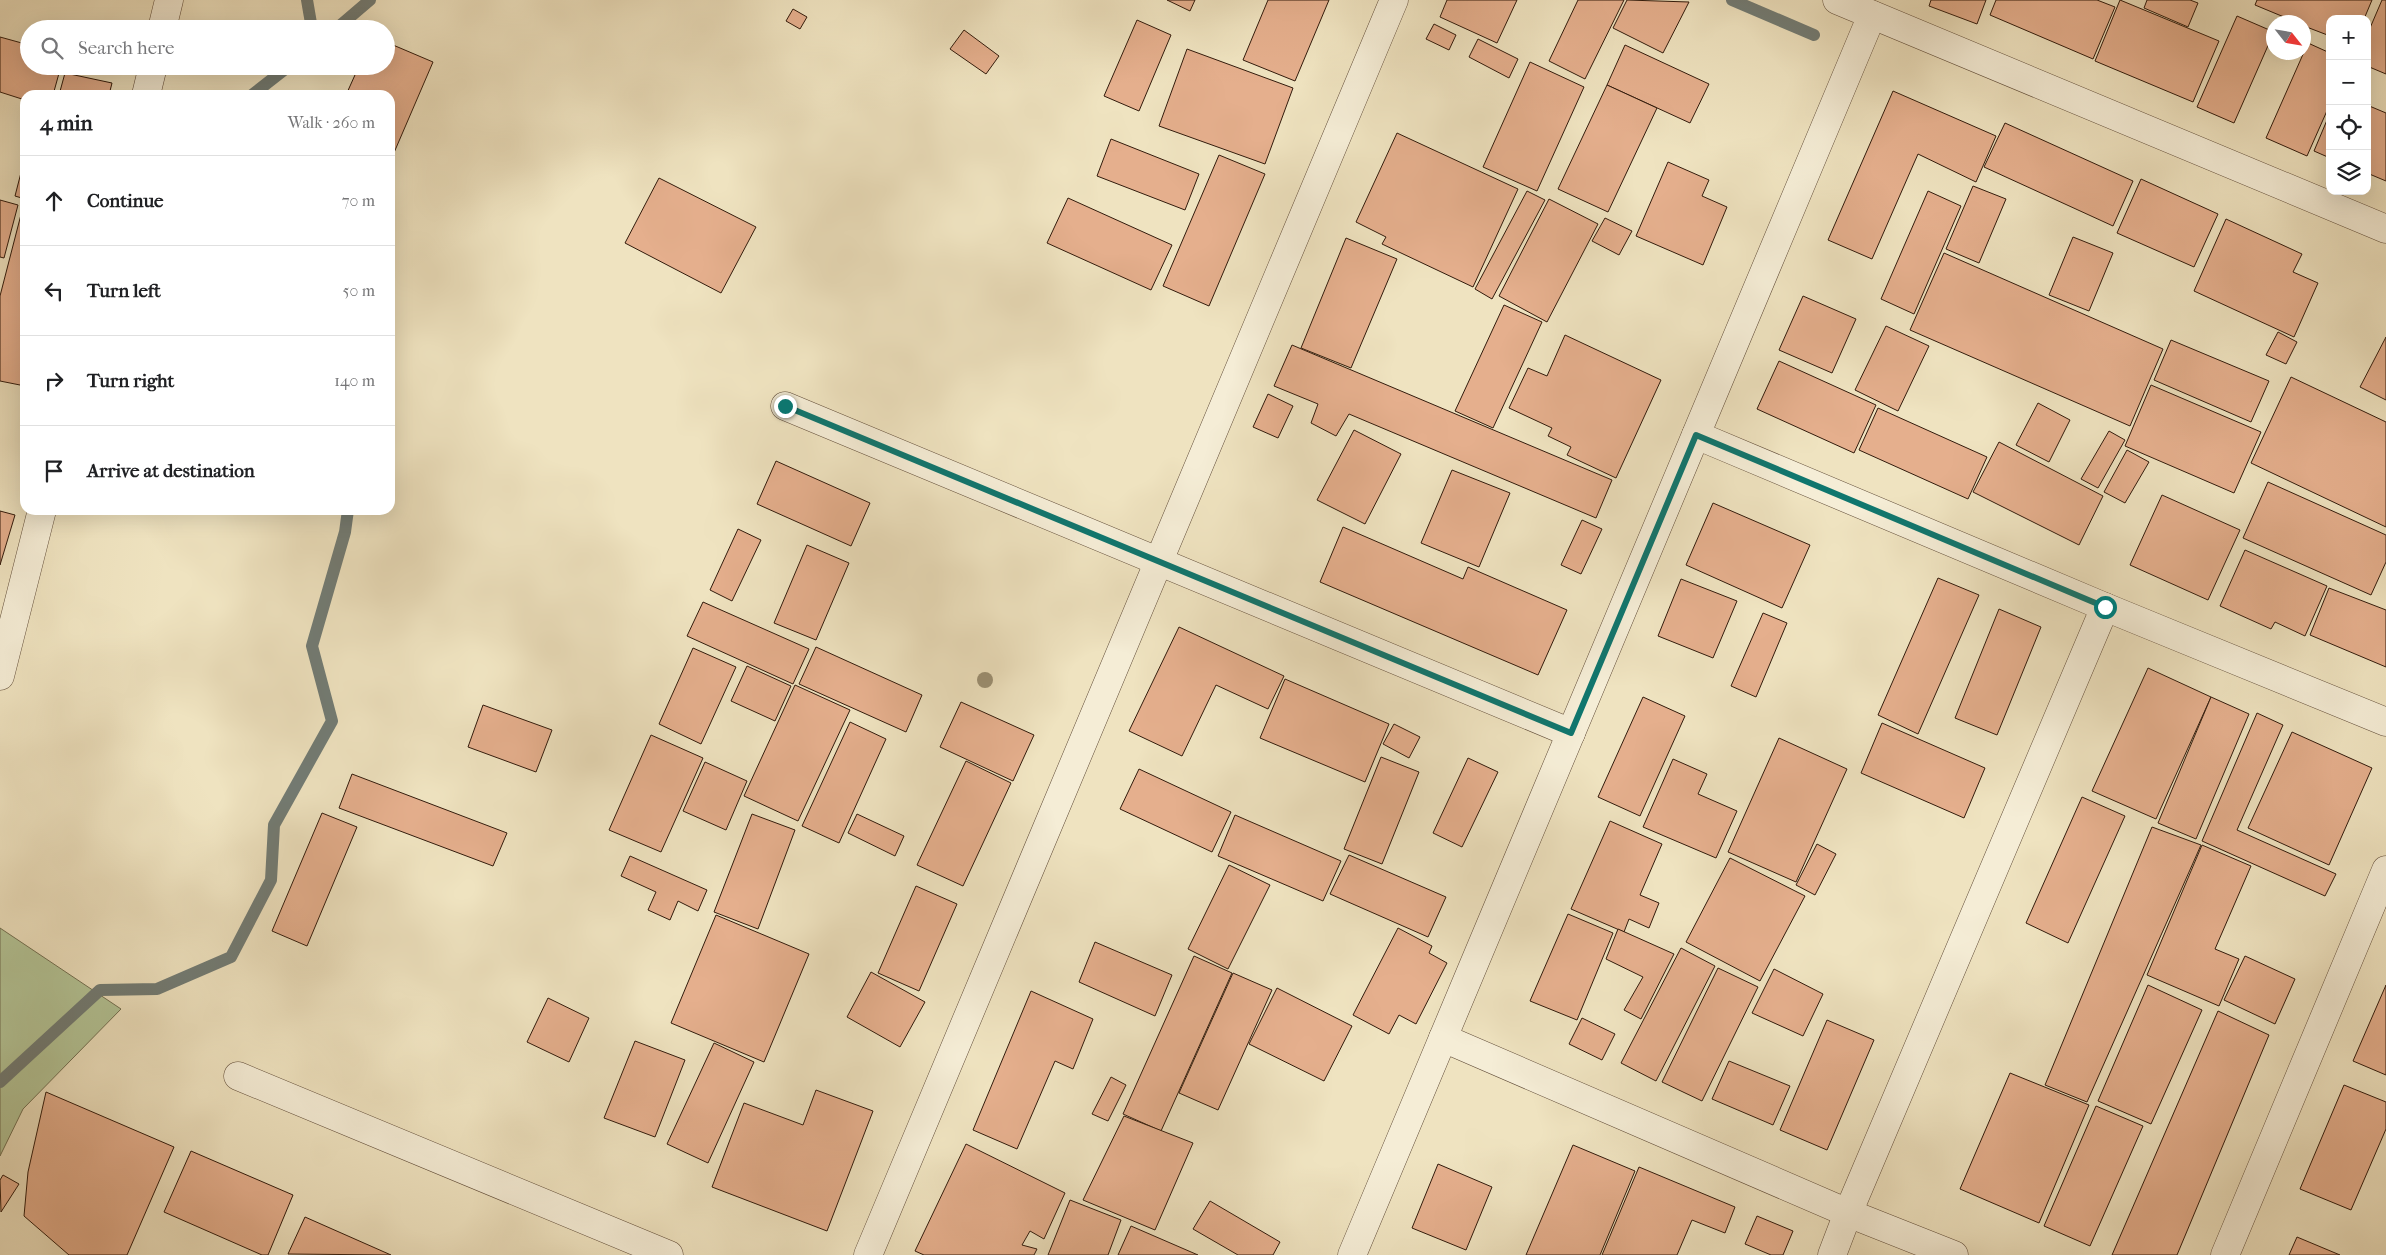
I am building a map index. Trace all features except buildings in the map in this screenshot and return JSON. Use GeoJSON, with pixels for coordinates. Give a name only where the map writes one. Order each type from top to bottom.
{"type":"FeatureCollection","features":[{"type":"Feature","properties":{"kind":"street"},"geometry":{"type":"LineString","coordinates":[[164,20],[169,0]]}},
{"type":"Feature","properties":{"kind":"street"},"geometry":{"type":"LineString","coordinates":[[868,1255],[1394,0]]}},
{"type":"Feature","properties":{"kind":"street"},"geometry":{"type":"LineString","coordinates":[[1837,0],[2386,229]]}},
{"type":"Feature","properties":{"kind":"street"},"geometry":{"type":"LineString","coordinates":[[1352,1255],[1872,15]]}},
{"type":"Feature","properties":{"kind":"street"},"geometry":{"type":"LineString","coordinates":[[147,90],[151,75]]}},
{"type":"Feature","properties":{"kind":"street"},"geometry":{"type":"LineString","coordinates":[[785,406],[1571,733]]}},
{"type":"Feature","properties":{"kind":"street"},"geometry":{"type":"LineString","coordinates":[[1696,435],[2105,607],[2386,722]]}},
{"type":"Feature","properties":{"kind":"street"},"geometry":{"type":"LineString","coordinates":[[0,676],[41,515]]}},
{"type":"Feature","properties":{"kind":"street"},"geometry":{"type":"LineString","coordinates":[[1832,1255],[1848,1213],[2105,607]]}},
{"type":"Feature","properties":{"kind":"street"},"geometry":{"type":"LineString","coordinates":[[2225,1255],[2386,870]]}},
{"type":"Feature","properties":{"kind":"street"},"geometry":{"type":"LineString","coordinates":[[1443,1038],[1848,1213],[1954,1255]]}},
{"type":"Feature","properties":{"kind":"street"},"geometry":{"type":"LineString","coordinates":[[238,1076],[669,1255]]}},
{"type":"Feature","properties":{"kind":"green space"},"geometry":{"type":"Polygon","coordinates":[[[0,928],[121,1009],[23,1109],[0,1156],[0,928]]]}},
{"type":"Feature","properties":{"kind":"waterway"},"geometry":{"type":"LineString","coordinates":[[307,0],[310,20]]}},
{"type":"Feature","properties":{"kind":"waterway"},"geometry":{"type":"LineString","coordinates":[[347,20],[370,0]]}},
{"type":"Feature","properties":{"kind":"waterway"},"geometry":{"type":"LineString","coordinates":[[1732,0],[1814,35]]}},
{"type":"Feature","properties":{"kind":"waterway"},"geometry":{"type":"LineString","coordinates":[[258,90],[278,75]]}},
{"type":"Feature","properties":{"kind":"waterway"},"geometry":{"type":"LineString","coordinates":[[0,1082],[100,990],[157,989],[231,957],[271,880],[274,825],[332,721],[312,646],[345,532],[347,515]]}},
{"type":"Feature","properties":{"kind":"route"},"geometry":{"type":"LineString","coordinates":[[785,406],[1571,733],[1696,435],[2105,607]]}}]}
